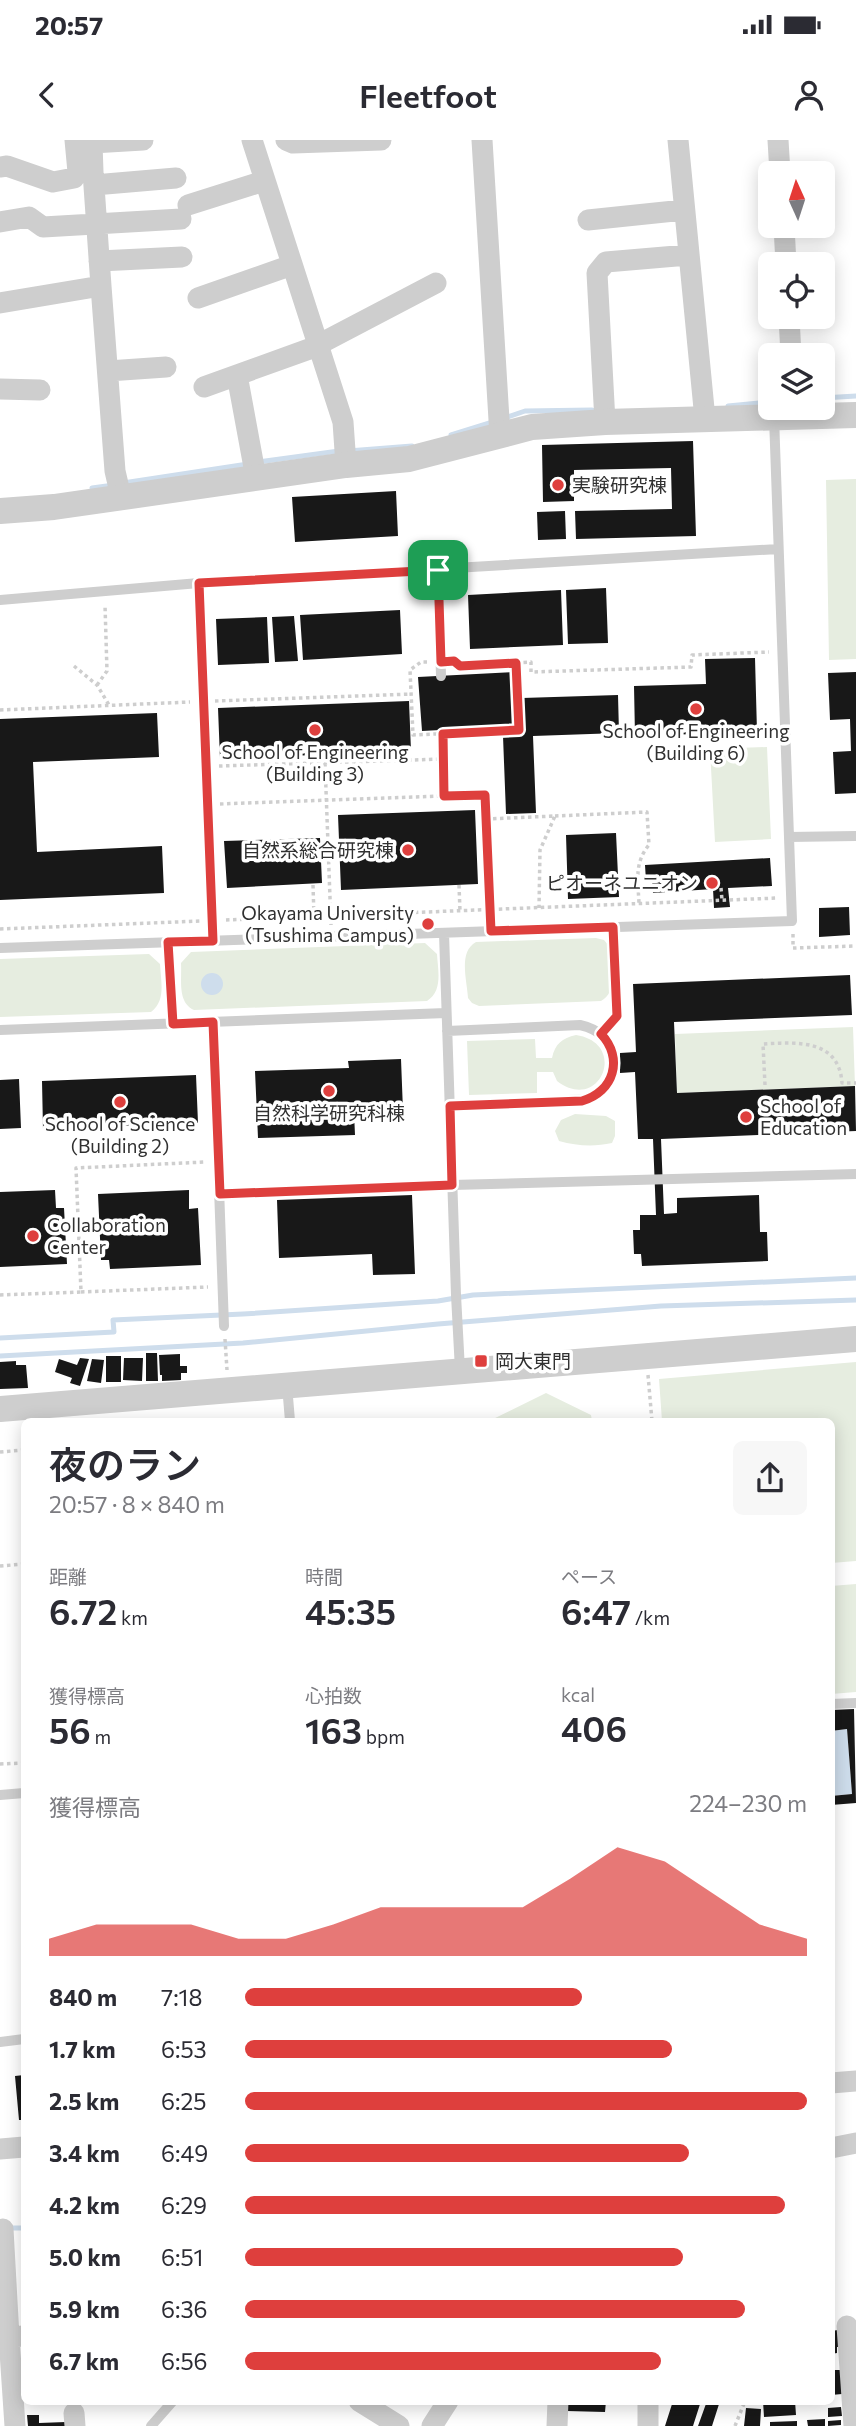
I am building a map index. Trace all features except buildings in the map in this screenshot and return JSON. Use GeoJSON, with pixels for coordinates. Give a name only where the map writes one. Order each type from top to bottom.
{"type":"FeatureCollection","features":[{"type":"Feature","properties":{"kind":"street"},"geometry":{"type":"LineString","coordinates":[[75,140],[89,176],[97,223],[119,488]]}},
{"type":"Feature","properties":{"kind":"street"},"geometry":{"type":"LineString","coordinates":[[89,176],[92,143],[143,140]]}},
{"type":"Feature","properties":{"kind":"street"},"geometry":{"type":"LineString","coordinates":[[252,140],[344,422],[345,455]]}},
{"type":"Feature","properties":{"kind":"street"},"geometry":{"type":"LineString","coordinates":[[286,140],[293,143],[358,143],[381,140]]}},
{"type":"Feature","properties":{"kind":"street"},"geometry":{"type":"LineString","coordinates":[[482,140],[500,425]]}},
{"type":"Feature","properties":{"kind":"street"},"geometry":{"type":"LineString","coordinates":[[678,140],[704,411]]}},
{"type":"Feature","properties":{"kind":"street"},"geometry":{"type":"LineString","coordinates":[[778,140],[779,161]]}},
{"type":"Feature","properties":{"kind":"street"},"geometry":{"type":"LineString","coordinates":[[0,167],[7,166],[53,182],[89,176],[176,178]]}},
{"type":"Feature","properties":{"kind":"street"},"geometry":{"type":"LineString","coordinates":[[0,222],[29,217],[43,227],[184,212],[264,181]]}},
{"type":"Feature","properties":{"kind":"street"},"geometry":{"type":"LineString","coordinates":[[588,220],[684,210]]}},
{"type":"Feature","properties":{"kind":"street"},"geometry":{"type":"LineString","coordinates":[[605,414],[597,273],[606,262],[688,255]]}},
{"type":"Feature","properties":{"kind":"street"},"geometry":{"type":"LineString","coordinates":[[99,261],[182,257]]}},
{"type":"Feature","properties":{"kind":"street"},"geometry":{"type":"LineString","coordinates":[[198,298],[292,265]]}},
{"type":"Feature","properties":{"kind":"street"},"geometry":{"type":"LineString","coordinates":[[204,387],[318,344],[436,283]]}},
{"type":"Feature","properties":{"kind":"street"},"geometry":{"type":"LineString","coordinates":[[0,303],[101,286]]}},
{"type":"Feature","properties":{"kind":"street"},"geometry":{"type":"LineString","coordinates":[[108,371],[166,367]]}},
{"type":"Feature","properties":{"kind":"street"},"geometry":{"type":"LineString","coordinates":[[237,375],[255,468]]}},
{"type":"Feature","properties":{"kind":"street"},"geometry":{"type":"LineString","coordinates":[[0,389],[40,390]]}},
{"type":"Feature","properties":{"kind":"street"},"geometry":{"type":"LineString","coordinates":[[0,511],[54,507],[119,488],[345,455],[409,459],[500,425],[532,427],[605,414],[704,411],[758,413]]}},
{"type":"Feature","properties":{"kind":"street"},"geometry":{"type":"LineString","coordinates":[[835,415],[856,415]]}},
{"type":"Feature","properties":{"kind":"street"},"geometry":{"type":"LineString","coordinates":[[0,1409],[856,1339]]}},
{"type":"Feature","properties":{"kind":"street"},"geometry":{"type":"LineString","coordinates":[[835,2083],[856,2081]]}},
{"type":"Feature","properties":{"kind":"street"},"geometry":{"type":"LineString","coordinates":[[835,2147],[856,2143]]}},
{"type":"Feature","properties":{"kind":"street"},"geometry":{"type":"LineString","coordinates":[[0,2149],[21,2147]]}},
{"type":"Feature","properties":{"kind":"street"},"geometry":{"type":"LineString","coordinates":[[3,2229],[17,2337],[15,2426]]}},
{"type":"Feature","properties":{"kind":"street"},"geometry":{"type":"LineString","coordinates":[[847,2326],[854,2426]]}},
{"type":"Feature","properties":{"kind":"street"},"geometry":{"type":"LineString","coordinates":[[365,2405],[398,2426]]}},
{"type":"Feature","properties":{"kind":"street"},"geometry":{"type":"LineString","coordinates":[[432,2426],[445,2405]]}},
{"type":"Feature","properties":{"kind":"street"},"geometry":{"type":"LineString","coordinates":[[556,2426],[558,2405]]}},
{"type":"Feature","properties":{"kind":"street"},"geometry":{"type":"LineString","coordinates":[[648,2405],[648,2426]]}},
{"type":"Feature","properties":{"kind":"lane"},"geometry":{"type":"LineString","coordinates":[[0,948],[792,922],[778,549],[788,420]]}},
{"type":"Feature","properties":{"kind":"lane"},"geometry":{"type":"LineString","coordinates":[[0,600],[199,583],[778,549]]}},
{"type":"Feature","properties":{"kind":"lane"},"geometry":{"type":"LineString","coordinates":[[438,570],[441,676]]}},
{"type":"Feature","properties":{"kind":"lane"},"geometry":{"type":"LineString","coordinates":[[199,583],[213,941]]}},
{"type":"Feature","properties":{"kind":"lane"},"geometry":{"type":"LineString","coordinates":[[789,837],[856,836]]}},
{"type":"Feature","properties":{"kind":"lane"},"geometry":{"type":"LineString","coordinates":[[444,933],[460,1370]]}},
{"type":"Feature","properties":{"kind":"lane"},"geometry":{"type":"LineString","coordinates":[[168,942],[173,1024]]}},
{"type":"Feature","properties":{"kind":"lane"},"geometry":{"type":"LineString","coordinates":[[0,1030],[446,1013]]}},
{"type":"Feature","properties":{"kind":"lane"},"geometry":{"type":"LineString","coordinates":[[213,1022],[224,1322]]}},
{"type":"Feature","properties":{"kind":"lane"},"geometry":{"type":"LineString","coordinates":[[447,1031],[580,1025],[601,1034],[612,1051],[614,1070],[605,1088],[589,1099],[450,1106]]}},
{"type":"Feature","properties":{"kind":"lane"},"geometry":{"type":"LineString","coordinates":[[220,1194],[856,1174]]}},
{"type":"Feature","properties":{"kind":"lane"},"geometry":{"type":"LineString","coordinates":[[287,1385],[290,1418]]}},
{"type":"Feature","properties":{"kind":"lane"},"geometry":{"type":"LineString","coordinates":[[835,1704],[856,1703]]}},
{"type":"Feature","properties":{"kind":"lane"},"geometry":{"type":"LineString","coordinates":[[0,1795],[21,1793]]}},
{"type":"Feature","properties":{"kind":"lane"},"geometry":{"type":"LineString","coordinates":[[0,2042],[21,2039]]}},
{"type":"Feature","properties":{"kind":"lane"},"geometry":{"type":"LineString","coordinates":[[151,2426],[169,2405]]}},
{"type":"Feature","properties":{"kind":"path"},"geometry":{"type":"LineString","coordinates":[[97,685],[107,671],[104,592]]}},
{"type":"Feature","properties":{"kind":"path"},"geometry":{"type":"LineString","coordinates":[[516,663],[521,730],[443,732],[413,736],[410,670],[421,663],[454,661],[460,666],[531,662],[531,672],[691,667],[692,655],[782,652]]}},
{"type":"Feature","properties":{"kind":"path"},"geometry":{"type":"LineString","coordinates":[[74,666],[97,685],[109,705]]}},
{"type":"Feature","properties":{"kind":"path"},"geometry":{"type":"LineString","coordinates":[[443,732],[444,796]]}},
{"type":"Feature","properties":{"kind":"path"},"geometry":{"type":"LineString","coordinates":[[336,754],[336,763]]}},
{"type":"Feature","properties":{"kind":"path"},"geometry":{"type":"LineString","coordinates":[[206,766],[443,759]]}},
{"type":"Feature","properties":{"kind":"path"},"geometry":{"type":"LineString","coordinates":[[325,763],[331,937]]}},
{"type":"Feature","properties":{"kind":"path"},"geometry":{"type":"LineString","coordinates":[[207,803],[485,795],[491,931]]}},
{"type":"Feature","properties":{"kind":"path"},"geometry":{"type":"LineString","coordinates":[[486,819],[647,812],[649,845],[641,855],[637,867],[639,904]]}},
{"type":"Feature","properties":{"kind":"path"},"geometry":{"type":"LineString","coordinates":[[539,908],[540,850],[555,816]]}},
{"type":"Feature","properties":{"kind":"path"},"geometry":{"type":"LineString","coordinates":[[313,884],[314,917]]}},
{"type":"Feature","properties":{"kind":"path"},"geometry":{"type":"LineString","coordinates":[[459,885],[460,911]]}},
{"type":"Feature","properties":{"kind":"path"},"geometry":{"type":"LineString","coordinates":[[721,888],[722,900]]}},
{"type":"Feature","properties":{"kind":"path"},"geometry":{"type":"LineString","coordinates":[[0,929],[791,897]]}},
{"type":"Feature","properties":{"kind":"path"},"geometry":{"type":"LineString","coordinates":[[792,922],[793,948],[856,946]]}},
{"type":"Feature","properties":{"kind":"path"},"geometry":{"type":"LineString","coordinates":[[601,1034],[617,1016],[613,927]]}},
{"type":"Feature","properties":{"kind":"path"},"geometry":{"type":"LineString","coordinates":[[765,1085],[763,1044],[773,1043],[806,1043],[816,1046],[826,1052],[841,1068],[842,1083],[856,1083]]}},
{"type":"Feature","properties":{"kind":"path"},"geometry":{"type":"LineString","coordinates":[[81,1292],[76,1168],[218,1161]]}},
{"type":"Feature","properties":{"kind":"path"},"geometry":{"type":"LineString","coordinates":[[0,1295],[223,1286]]}},
{"type":"Feature","properties":{"kind":"path"},"geometry":{"type":"LineString","coordinates":[[224,1322],[225,1350]]}},
{"type":"Feature","properties":{"kind":"path"},"geometry":{"type":"LineString","coordinates":[[646,1356],[652,1418]]}},
{"type":"Feature","properties":{"kind":"path"},"geometry":{"type":"LineString","coordinates":[[0,1452],[21,1451]]}},
{"type":"Feature","properties":{"kind":"path"},"geometry":{"type":"LineString","coordinates":[[0,1566],[21,1564]]}},
{"type":"Feature","properties":{"kind":"path"},"geometry":{"type":"LineString","coordinates":[[0,1765],[21,1763]]}},
{"type":"Feature","properties":{"kind":"path"},"geometry":{"type":"LineString","coordinates":[[735,2426],[743,2405]]}},
{"type":"Feature","properties":{"kind":"shaded area"},"geometry":{"type":"Polygon","coordinates":[[[856,479],[856,659],[829,660],[826,480],[856,479]]]}},
{"type":"Feature","properties":{"kind":"shaded area"},"geometry":{"type":"Polygon","coordinates":[[[767,747],[771,839],[715,842],[710,749],[767,747]]]}},
{"type":"Feature","properties":{"kind":"shaded area"},"geometry":{"type":"Polygon","coordinates":[[[596,938],[604,940],[609,946],[612,968],[610,991],[601,1001],[479,1006],[468,998],[465,959],[470,947],[476,942],[596,938]]]}},
{"type":"Feature","properties":{"kind":"shaded area"},"geometry":{"type":"Polygon","coordinates":[[[425,943],[437,954],[438,974],[435,992],[427,1001],[194,1010],[185,1002],[183,996],[181,963],[191,952],[425,943]]]}},
{"type":"Feature","properties":{"kind":"shaded area"},"geometry":{"type":"Polygon","coordinates":[[[149,954],[160,964],[162,984],[161,997],[151,1012],[0,1017],[0,959],[149,954]]]}},
{"type":"Feature","properties":{"kind":"shaded area"},"geometry":{"type":"Polygon","coordinates":[[[853,1027],[855,1086],[677,1093],[675,1034],[853,1027]]]}},
{"type":"Feature","properties":{"kind":"shaded area"},"geometry":{"type":"Polygon","coordinates":[[[576,1035],[592,1041],[601,1050],[605,1062],[596,1083],[586,1089],[572,1089],[557,1081],[553,1072],[537,1072],[537,1093],[469,1095],[467,1041],[535,1039],[536,1058],[552,1058],[560,1042],[576,1035]]]}},
{"type":"Feature","properties":{"kind":"shaded area"},"geometry":{"type":"Polygon","coordinates":[[[575,1114],[606,1116],[615,1121],[612,1143],[586,1145],[559,1141],[555,1131],[561,1120],[575,1114]]]}},
{"type":"Feature","properties":{"kind":"shaded area"},"geometry":{"type":"Polygon","coordinates":[[[856,1362],[856,1561],[835,1563],[835,1418],[662,1418],[659,1379],[856,1362]]]}},
{"type":"Feature","properties":{"kind":"shaded area"},"geometry":{"type":"Polygon","coordinates":[[[546,1393],[591,1415],[592,1418],[495,1418],[546,1393]]]}},
{"type":"Feature","properties":{"kind":"shaded area"},"geometry":{"type":"Polygon","coordinates":[[[856,1584],[856,1692],[835,1694],[835,1586],[856,1584]]]}},
{"type":"Feature","properties":{"kind":"water"},"geometry":{"type":"Polygon","coordinates":[[[212,973],[220,976],[223,984],[220,992],[212,995],[204,992],[201,984],[204,976],[212,973]]]}},
{"type":"Feature","properties":{"kind":"water"},"geometry":{"type":"Polygon","coordinates":[[[847,1729],[852,1794],[835,1796],[835,1730],[847,1729]]]}},
{"type":"Feature","properties":{"kind":"waterway"},"geometry":{"type":"LineString","coordinates":[[835,397],[856,396]]}},
{"type":"Feature","properties":{"kind":"waterway"},"geometry":{"type":"LineString","coordinates":[[728,406],[758,403]]}},
{"type":"Feature","properties":{"kind":"waterway"},"geometry":{"type":"LineString","coordinates":[[505,418],[525,411],[592,410]]}},
{"type":"Feature","properties":{"kind":"waterway"},"geometry":{"type":"LineString","coordinates":[[451,435],[496,421]]}},
{"type":"Feature","properties":{"kind":"waterway"},"geometry":{"type":"LineString","coordinates":[[348,451],[412,446]]}},
{"type":"Feature","properties":{"kind":"waterway"},"geometry":{"type":"LineString","coordinates":[[258,462],[339,451]]}},
{"type":"Feature","properties":{"kind":"waterway"},"geometry":{"type":"LineString","coordinates":[[123,483],[248,464]]}},
{"type":"Feature","properties":{"kind":"waterway"},"geometry":{"type":"LineString","coordinates":[[92,488],[114,485]]}},
{"type":"Feature","properties":{"kind":"waterway"},"geometry":{"type":"LineString","coordinates":[[0,1338],[114,1332],[113,1320],[438,1301],[473,1295],[856,1278]]}},
{"type":"Feature","properties":{"kind":"waterway"},"geometry":{"type":"LineString","coordinates":[[0,1356],[243,1343],[661,1306],[856,1300]]}},
{"type":"Feature","properties":{"kind":"waterway"},"geometry":{"type":"LineString","coordinates":[[7,2228],[21,2228]]}},
{"type":"Feature","properties":{"kind":"place","name":"実験研究棟"},"geometry":{"type":"Point","coordinates":[558,485]}},
{"type":"Feature","properties":{"kind":"place","name":"School of Engineering (Building 6)"},"geometry":{"type":"Point","coordinates":[696,709]}},
{"type":"Feature","properties":{"kind":"place","name":"School of Engineering (Building 3)"},"geometry":{"type":"Point","coordinates":[315,730]}},
{"type":"Feature","properties":{"kind":"place","name":"自然系総合研究棟"},"geometry":{"type":"Point","coordinates":[408,850]}},
{"type":"Feature","properties":{"kind":"place","name":"ピオーネユニオン"},"geometry":{"type":"Point","coordinates":[712,883]}},
{"type":"Feature","properties":{"kind":"place","name":"Okayama University (Tsushima Campus)"},"geometry":{"type":"Point","coordinates":[428,924]}},
{"type":"Feature","properties":{"kind":"place","name":"自然科学研究科棟"},"geometry":{"type":"Point","coordinates":[329,1091]}},
{"type":"Feature","properties":{"kind":"place","name":"School of Science (Building 2)"},"geometry":{"type":"Point","coordinates":[120,1102]}},
{"type":"Feature","properties":{"kind":"place","name":"School of Education"},"geometry":{"type":"Point","coordinates":[746,1117]}},
{"type":"Feature","properties":{"kind":"place","name":"Collaboration Center"},"geometry":{"type":"Point","coordinates":[33,1236]}},
{"type":"Feature","properties":{"kind":"place","name":"岡大東門"},"geometry":{"type":"Point","coordinates":[481,1361]}},
{"type":"Feature","properties":{"kind":"route"},"geometry":{"type":"LineString","coordinates":[[438,570],[441,662],[454,661],[460,666],[516,663],[519,730],[443,734],[444,796],[485,795],[491,931],[613,927],[617,1016],[601,1034],[610,1044],[614,1057],[612,1076],[600,1093],[582,1101],[450,1106],[452,1185],[220,1194],[213,1022],[173,1024],[168,942],[213,941],[199,583],[438,570]]}}]}
